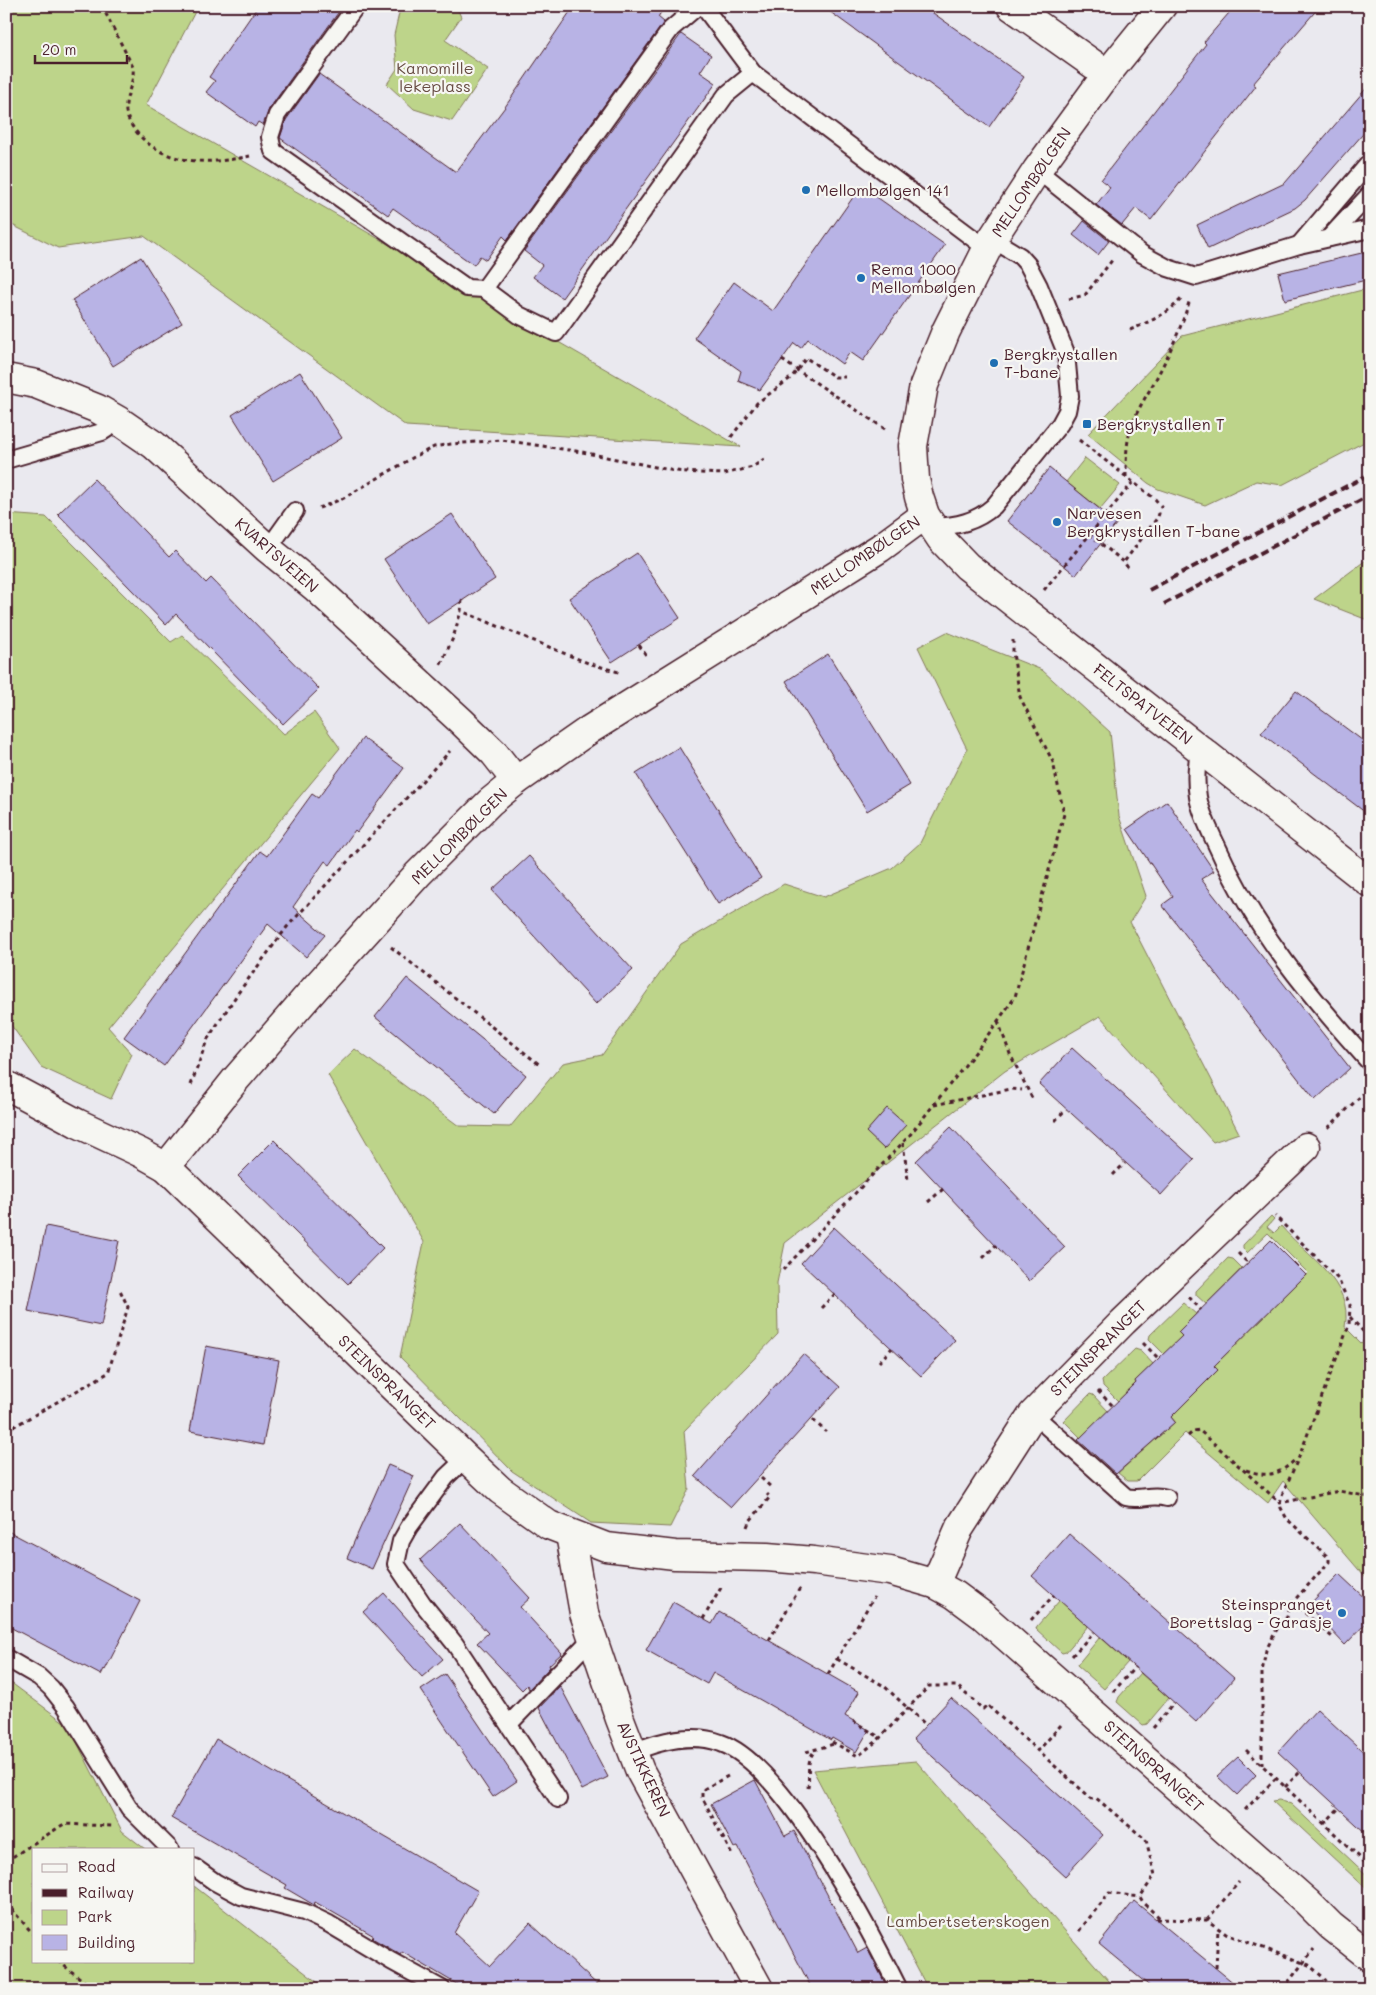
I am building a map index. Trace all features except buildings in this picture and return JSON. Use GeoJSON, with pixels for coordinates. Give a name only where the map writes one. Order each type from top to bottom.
{"type":"FeatureCollection","features":[{"type":"Feature","properties":{"kind":"street"},"geometry":{"type":"LineString","coordinates":[[1011,6],[1107,74]]}},
{"type":"Feature","properties":{"kind":"street","name":"MELLOMBØLGEN"},"geometry":{"type":"LineString","coordinates":[[166,1168],[236,1079],[369,929],[490,802],[516,781],[589,730],[880,548],[929,522],[915,479],[913,446],[924,385],[946,332],[989,244],[1037,170],[1107,74],[1162,6]]}},
{"type":"Feature","properties":{"kind":"street","name":"KVARTSVEIEN"},"geometry":{"type":"LineString","coordinates":[[6,378],[36,384],[98,409],[120,421],[154,445],[268,549],[316,588],[424,688],[494,753],[516,781]]}},
{"type":"Feature","properties":{"kind":"street","name":"FELTSPATVEIEN"},"geometry":{"type":"LineString","coordinates":[[929,522],[941,539],[967,566],[1370,883]]}},
{"type":"Feature","properties":{"kind":"street","name":"STEINSPRANGET"},"geometry":{"type":"LineString","coordinates":[[6,1085],[166,1168],[500,1490],[549,1525],[606,1547],[676,1555],[767,1557],[890,1571],[935,1584],[955,1595],[982,1615],[1082,1702],[1307,1902],[1331,1926],[1370,1957]]}},
{"type":"Feature","properties":{"kind":"street","name":"STEINSPRANGET"},"geometry":{"type":"LineString","coordinates":[[935,1584],[959,1529],[1033,1414],[1123,1322],[1315,1139]]}},
{"type":"Feature","properties":{"kind":"street","name":"AVSTIKKEREN"},"geometry":{"type":"LineString","coordinates":[[570,1534],[584,1613],[640,1771],[759,1989]]}},
{"type":"Feature","properties":{"kind":"lane"},"geometry":{"type":"LineString","coordinates":[[356,6],[277,115],[270,137],[270,145],[273,152],[467,288],[484,288],[519,315],[556,333],[726,95],[753,73]]}},
{"type":"Feature","properties":{"kind":"lane"},"geometry":{"type":"LineString","coordinates":[[484,288],[671,29],[698,6]]}},
{"type":"Feature","properties":{"kind":"lane"},"geometry":{"type":"LineString","coordinates":[[703,6],[753,73],[989,244],[1020,256],[1040,261]]}},
{"type":"Feature","properties":{"kind":"lane"},"geometry":{"type":"LineString","coordinates":[[1299,245],[1370,162]]}},
{"type":"Feature","properties":{"kind":"lane"},"geometry":{"type":"LineString","coordinates":[[1037,170],[1142,254],[1168,268],[1196,277],[1299,245],[1370,229]]}},
{"type":"Feature","properties":{"kind":"lane"},"geometry":{"type":"LineString","coordinates":[[1329,238],[1370,194]]}},
{"type":"Feature","properties":{"kind":"lane"},"geometry":{"type":"LineString","coordinates":[[929,522],[961,525],[986,514],[1060,424],[1067,411],[1070,396],[1066,353],[1039,286],[1028,265],[1020,256]]}},
{"type":"Feature","properties":{"kind":"lane"},"geometry":{"type":"LineString","coordinates":[[6,460],[102,432],[120,421]]}},
{"type":"Feature","properties":{"kind":"lane"},"geometry":{"type":"LineString","coordinates":[[268,549],[295,511]]}},
{"type":"Feature","properties":{"kind":"lane"},"geometry":{"type":"LineString","coordinates":[[1199,748],[1196,776],[1198,799],[1223,859],[1252,916],[1296,976],[1370,1063]]}},
{"type":"Feature","properties":{"kind":"lane"},"geometry":{"type":"LineString","coordinates":[[1033,1414],[1126,1497],[1140,1498],[1156,1495],[1167,1498]]}},
{"type":"Feature","properties":{"kind":"lane"},"geometry":{"type":"LineString","coordinates":[[466,1458],[446,1476],[409,1527],[401,1541],[396,1564],[423,1604],[455,1644],[558,1799]]}},
{"type":"Feature","properties":{"kind":"lane"},"geometry":{"type":"LineString","coordinates":[[509,1724],[593,1638]]}},
{"type":"Feature","properties":{"kind":"lane"},"geometry":{"type":"LineString","coordinates":[[6,1658],[39,1677],[50,1688],[66,1707],[129,1808],[169,1848]]}},
{"type":"Feature","properties":{"kind":"lane"},"geometry":{"type":"LineString","coordinates":[[633,1752],[665,1740],[710,1740],[737,1750],[753,1763],[788,1804],[828,1859],[899,1989]]}},
{"type":"Feature","properties":{"kind":"lane"},"geometry":{"type":"LineString","coordinates":[[195,1868],[240,1896],[304,1912],[330,1924],[442,1989]]}},
{"type":"Feature","properties":{"kind":"path"},"geometry":{"type":"LineString","coordinates":[[102,6],[133,67],[134,77],[125,104],[131,126],[154,148],[168,155],[190,160],[221,162],[273,152]]}},
{"type":"Feature","properties":{"kind":"path"},"geometry":{"type":"LineString","coordinates":[[1072,298],[1085,295],[1116,256]]}},
{"type":"Feature","properties":{"kind":"path"},"geometry":{"type":"LineString","coordinates":[[1130,330],[1155,319],[1176,305],[1187,293],[1196,277]]}},
{"type":"Feature","properties":{"kind":"path"},"geometry":{"type":"LineString","coordinates":[[1126,477],[1126,450],[1133,421],[1141,402],[1156,379],[1183,323]]}},
{"type":"Feature","properties":{"kind":"path"},"geometry":{"type":"LineString","coordinates":[[731,436],[757,403],[792,377],[806,358],[835,377],[845,377]]}},
{"type":"Feature","properties":{"kind":"path"},"geometry":{"type":"LineString","coordinates":[[782,360],[890,432]]}},
{"type":"Feature","properties":{"kind":"path"},"geometry":{"type":"LineString","coordinates":[[1060,424],[1155,499],[1161,509],[1158,517],[1124,562]]}},
{"type":"Feature","properties":{"kind":"path"},"geometry":{"type":"LineString","coordinates":[[295,511],[325,506],[342,499],[414,457],[434,447],[450,444],[502,440],[700,473],[724,474],[752,467],[764,459]]}},
{"type":"Feature","properties":{"kind":"path"},"geometry":{"type":"LineString","coordinates":[[1042,593],[1133,482]]}},
{"type":"Feature","properties":{"kind":"path"},"geometry":{"type":"LineString","coordinates":[[1089,534],[1124,562],[1130,571]]}},
{"type":"Feature","properties":{"kind":"path"},"geometry":{"type":"LineString","coordinates":[[424,688],[437,671],[446,654],[458,625],[462,600]]}},
{"type":"Feature","properties":{"kind":"path"},"geometry":{"type":"LineString","coordinates":[[461,611],[588,663],[628,674]]}},
{"type":"Feature","properties":{"kind":"path"},"geometry":{"type":"LineString","coordinates":[[783,1270],[903,1143],[1015,997],[1064,814],[1053,762],[1020,697],[1013,653],[1013,637]]}},
{"type":"Feature","properties":{"kind":"path"},"geometry":{"type":"LineString","coordinates":[[190,1088],[207,1040],[238,993],[287,928],[451,750]]}},
{"type":"Feature","properties":{"kind":"path"},"geometry":{"type":"LineString","coordinates":[[369,929],[540,1065]]}},
{"type":"Feature","properties":{"kind":"path"},"geometry":{"type":"LineString","coordinates":[[998,1021],[1010,1054],[1033,1100]]}},
{"type":"Feature","properties":{"kind":"path"},"geometry":{"type":"LineString","coordinates":[[1315,1139],[1370,1088]]}},
{"type":"Feature","properties":{"kind":"path"},"geometry":{"type":"LineString","coordinates":[[933,1105],[1011,1089],[1022,1090]]}},
{"type":"Feature","properties":{"kind":"path"},"geometry":{"type":"LineString","coordinates":[[1055,1121],[1066,1109]]}},
{"type":"Feature","properties":{"kind":"path"},"geometry":{"type":"LineString","coordinates":[[903,1143],[908,1180]]}},
{"type":"Feature","properties":{"kind":"path"},"geometry":{"type":"LineString","coordinates":[[1113,1175],[1125,1163]]}},
{"type":"Feature","properties":{"kind":"path"},"geometry":{"type":"LineString","coordinates":[[928,1202],[942,1189]]}},
{"type":"Feature","properties":{"kind":"path"},"geometry":{"type":"LineString","coordinates":[[1262,1765],[1264,1659],[1270,1640],[1287,1617],[1293,1602],[1329,1562],[1328,1558],[1287,1519],[1280,1503],[1349,1325],[1350,1304],[1338,1279],[1269,1210]]}},
{"type":"Feature","properties":{"kind":"path"},"geometry":{"type":"LineString","coordinates":[[982,1258],[996,1245]]}},
{"type":"Feature","properties":{"kind":"path"},"geometry":{"type":"LineString","coordinates":[[6,1431],[108,1373],[128,1307],[119,1288]]}},
{"type":"Feature","properties":{"kind":"path"},"geometry":{"type":"LineString","coordinates":[[1185,1293],[1201,1310]]}},
{"type":"Feature","properties":{"kind":"path"},"geometry":{"type":"LineString","coordinates":[[821,1308],[835,1294]]}},
{"type":"Feature","properties":{"kind":"path"},"geometry":{"type":"LineString","coordinates":[[1349,1317],[1370,1339]]}},
{"type":"Feature","properties":{"kind":"path"},"geometry":{"type":"LineString","coordinates":[[1139,1338],[1159,1358]]}},
{"type":"Feature","properties":{"kind":"path"},"geometry":{"type":"LineString","coordinates":[[879,1362],[892,1348]]}},
{"type":"Feature","properties":{"kind":"path"},"geometry":{"type":"LineString","coordinates":[[1092,1385],[1113,1406]]}},
{"type":"Feature","properties":{"kind":"path"},"geometry":{"type":"LineString","coordinates":[[814,1420],[826,1432]]}},
{"type":"Feature","properties":{"kind":"path"},"geometry":{"type":"LineString","coordinates":[[1188,1436],[1194,1430],[1199,1430],[1280,1503]]}},
{"type":"Feature","properties":{"kind":"path"},"geometry":{"type":"LineString","coordinates":[[1242,1468],[1254,1473],[1276,1474],[1284,1470],[1299,1457]]}},
{"type":"Feature","properties":{"kind":"path"},"geometry":{"type":"LineString","coordinates":[[761,1478],[772,1488]]}},
{"type":"Feature","properties":{"kind":"path"},"geometry":{"type":"LineString","coordinates":[[1280,1503],[1339,1490],[1370,1497]]}},
{"type":"Feature","properties":{"kind":"path"},"geometry":{"type":"LineString","coordinates":[[753,1517],[770,1497],[767,1494]]}},
{"type":"Feature","properties":{"kind":"path"},"geometry":{"type":"LineString","coordinates":[[770,1640],[814,1561]]}},
{"type":"Feature","properties":{"kind":"path"},"geometry":{"type":"LineString","coordinates":[[828,1674],[890,1571]]}},
{"type":"Feature","properties":{"kind":"path"},"geometry":{"type":"LineString","coordinates":[[1293,1602],[1332,1637],[1335,1635]]}},
{"type":"Feature","properties":{"kind":"path"},"geometry":{"type":"LineString","coordinates":[[837,1659],[884,1686],[926,1725]]}},
{"type":"Feature","properties":{"kind":"path"},"geometry":{"type":"LineString","coordinates":[[806,1752],[834,1743],[858,1756],[880,1738],[929,1686],[957,1686],[983,1709],[986,1705],[1092,1799],[1096,1798],[1146,1840],[1155,1875],[1140,1897]]}},
{"type":"Feature","properties":{"kind":"path"},"geometry":{"type":"LineString","coordinates":[[1038,1751],[1082,1702]]}},
{"type":"Feature","properties":{"kind":"path"},"geometry":{"type":"LineString","coordinates":[[854,1721],[880,1738]]}},
{"type":"Feature","properties":{"kind":"path"},"geometry":{"type":"LineString","coordinates":[[788,1804],[808,1791],[808,1763],[816,1749]]}},
{"type":"Feature","properties":{"kind":"path"},"geometry":{"type":"LineString","coordinates":[[1246,1750],[1370,1868]]}},
{"type":"Feature","properties":{"kind":"path"},"geometry":{"type":"LineString","coordinates":[[732,1855],[702,1797],[702,1792],[704,1788],[753,1763]]}},
{"type":"Feature","properties":{"kind":"path"},"geometry":{"type":"LineString","coordinates":[[1285,1786],[1300,1772]]}},
{"type":"Feature","properties":{"kind":"path"},"geometry":{"type":"LineString","coordinates":[[1226,1830],[1276,1778]]}},
{"type":"Feature","properties":{"kind":"path"},"geometry":{"type":"LineString","coordinates":[[1324,1824],[1339,1808]]}},
{"type":"Feature","properties":{"kind":"path"},"geometry":{"type":"LineString","coordinates":[[6,1861],[64,1824],[114,1826],[141,1822]]}},
{"type":"Feature","properties":{"kind":"path"},"geometry":{"type":"LineString","coordinates":[[1363,1861],[1370,1854]]}},
{"type":"Feature","properties":{"kind":"path"},"geometry":{"type":"LineString","coordinates":[[1207,1920],[1259,1859]]}},
{"type":"Feature","properties":{"kind":"path"},"geometry":{"type":"LineString","coordinates":[[1079,1931],[1109,1893],[1140,1897]]}},
{"type":"Feature","properties":{"kind":"path"},"geometry":{"type":"LineString","coordinates":[[1140,1897],[1158,1919],[1207,1920],[1226,1934],[1309,1965],[1324,1978],[1331,1989]]}},
{"type":"Feature","properties":{"kind":"path"},"geometry":{"type":"LineString","coordinates":[[6,1903],[32,1932]]}},
{"type":"Feature","properties":{"kind":"path"},"geometry":{"type":"LineString","coordinates":[[1283,1989],[1331,1926]]}},
{"type":"Feature","properties":{"kind":"path"},"geometry":{"type":"LineString","coordinates":[[1216,1968],[1218,1929]]}},
{"type":"Feature","properties":{"kind":"path"},"geometry":{"type":"LineString","coordinates":[[59,1962],[94,1989]]}},
{"type":"Feature","properties":{"kind":"green space"},"geometry":{"type":"Polygon","coordinates":[[[6,6],[198,6],[146,105],[741,447],[406,426],[144,236],[58,248],[6,222],[6,6]]]}},
{"type":"Feature","properties":{"kind":"green space","name":"Kamomille lekeplass"},"geometry":{"type":"Polygon","coordinates":[[[403,6],[456,6],[461,17],[445,40],[488,69],[452,121],[414,109],[387,84],[397,69],[394,35],[400,9],[403,6]]]}},
{"type":"Feature","properties":{"kind":"green space"},"geometry":{"type":"Polygon","coordinates":[[[1370,288],[1370,439],[1282,485],[1256,481],[1205,505],[1158,489],[1148,483],[1088,434],[1182,336],[1370,288]]]}},
{"type":"Feature","properties":{"kind":"green space"},"geometry":{"type":"Polygon","coordinates":[[[1085,458],[1120,485],[1100,509],[1066,482],[1085,458]]]}},
{"type":"Feature","properties":{"kind":"green space"},"geometry":{"type":"Polygon","coordinates":[[[6,514],[46,517],[171,642],[182,635],[284,734],[314,712],[340,748],[108,1027],[132,1054],[111,1099],[41,1067],[6,1018],[6,514]]]}},
{"type":"Feature","properties":{"kind":"green space"},"geometry":{"type":"Polygon","coordinates":[[[1370,557],[1370,621],[1314,599],[1370,557]]]}},
{"type":"Feature","properties":{"kind":"green space"},"geometry":{"type":"Polygon","coordinates":[[[947,632],[1042,670],[1110,732],[1119,816],[1146,896],[1130,922],[1239,1133],[1213,1142],[1100,1016],[1005,1071],[785,1243],[777,1283],[778,1334],[684,1431],[689,1489],[670,1527],[591,1523],[512,1471],[400,1357],[424,1242],[328,1075],[355,1049],[459,1126],[510,1127],[563,1063],[602,1055],[681,944],[784,884],[824,897],[892,868],[920,843],[967,749],[918,647],[947,632]]]}},
{"type":"Feature","properties":{"kind":"green space"},"geometry":{"type":"Polygon","coordinates":[[[1271,1216],[1274,1219],[1267,1227],[1274,1233],[1281,1226],[1315,1259],[1335,1283],[1342,1296],[1346,1311],[1345,1327],[1361,1343],[1363,1341],[1370,1348],[1370,1583],[1283,1481],[1268,1503],[1185,1433],[1137,1481],[1128,1481],[1118,1473],[1175,1422],[1171,1417],[1218,1370],[1214,1366],[1308,1273],[1268,1233],[1247,1253],[1243,1249],[1243,1245],[1271,1216]]]}},
{"type":"Feature","properties":{"kind":"green space"},"geometry":{"type":"Polygon","coordinates":[[[1228,1258],[1233,1259],[1242,1268],[1206,1304],[1196,1295],[1196,1291],[1228,1258]]]}},
{"type":"Feature","properties":{"kind":"green space"},"geometry":{"type":"Polygon","coordinates":[[[1183,1303],[1196,1314],[1178,1332],[1182,1336],[1164,1354],[1149,1339],[1150,1335],[1183,1303]]]}},
{"type":"Feature","properties":{"kind":"green space"},"geometry":{"type":"Polygon","coordinates":[[[1135,1349],[1141,1351],[1153,1364],[1118,1401],[1103,1386],[1102,1381],[1135,1349]]]}},
{"type":"Feature","properties":{"kind":"green space"},"geometry":{"type":"Polygon","coordinates":[[[1090,1394],[1108,1411],[1081,1438],[1064,1421],[1090,1394]]]}},
{"type":"Feature","properties":{"kind":"green space"},"geometry":{"type":"Polygon","coordinates":[[[1060,1600],[1088,1626],[1066,1652],[1062,1653],[1036,1629],[1060,1600]]]}},
{"type":"Feature","properties":{"kind":"green space"},"geometry":{"type":"Polygon","coordinates":[[[1100,1637],[1128,1662],[1104,1689],[1077,1665],[1100,1637]]]}},
{"type":"Feature","properties":{"kind":"green space"},"geometry":{"type":"Polygon","coordinates":[[[1140,1673],[1169,1698],[1147,1724],[1143,1725],[1117,1702],[1119,1697],[1140,1673]]]}},
{"type":"Feature","properties":{"kind":"green space"},"geometry":{"type":"Polygon","coordinates":[[[6,1679],[68,1725],[122,1831],[144,1848],[32,1848],[32,1962],[195,1962],[195,1887],[326,1989],[6,1989],[6,1679]]]}},
{"type":"Feature","properties":{"kind":"green space","name":"Lambertseterskogen"},"geometry":{"type":"Polygon","coordinates":[[[916,1761],[1109,1981],[1119,1989],[928,1989],[813,1770],[916,1761]]]}},
{"type":"Feature","properties":{"kind":"green space"},"geometry":{"type":"Polygon","coordinates":[[[1279,1800],[1291,1804],[1370,1878],[1370,1892],[1272,1801],[1279,1800]]]}},
{"type":"Feature","properties":{"kind":"railway"},"geometry":{"type":"LineString","coordinates":[[1149,590],[1370,474]]}},
{"type":"Feature","properties":{"kind":"railway"},"geometry":{"type":"LineString","coordinates":[[1164,604],[1370,495]]}},
{"type":"Feature","properties":{"kind":"place","name":"Mellombølgen 141"},"geometry":{"type":"Point","coordinates":[806,190]}},
{"type":"Feature","properties":{"kind":"place","name":"Rema 1000 Mellombølgen"},"geometry":{"type":"Point","coordinates":[861,278]}},
{"type":"Feature","properties":{"kind":"place","name":"Bergkrystallen T-bane"},"geometry":{"type":"Point","coordinates":[994,363]}},
{"type":"Feature","properties":{"kind":"place","name":"Bergkrystallen T"},"geometry":{"type":"Point","coordinates":[1087,424]}},
{"type":"Feature","properties":{"kind":"place","name":"Narvesen Bergkrystallen T-bane"},"geometry":{"type":"Point","coordinates":[1057,522]}},
{"type":"Feature","properties":{"kind":"place","name":"Steinspranget Borettslag - Garasje"},"geometry":{"type":"Point","coordinates":[1342,1613]}}]}
